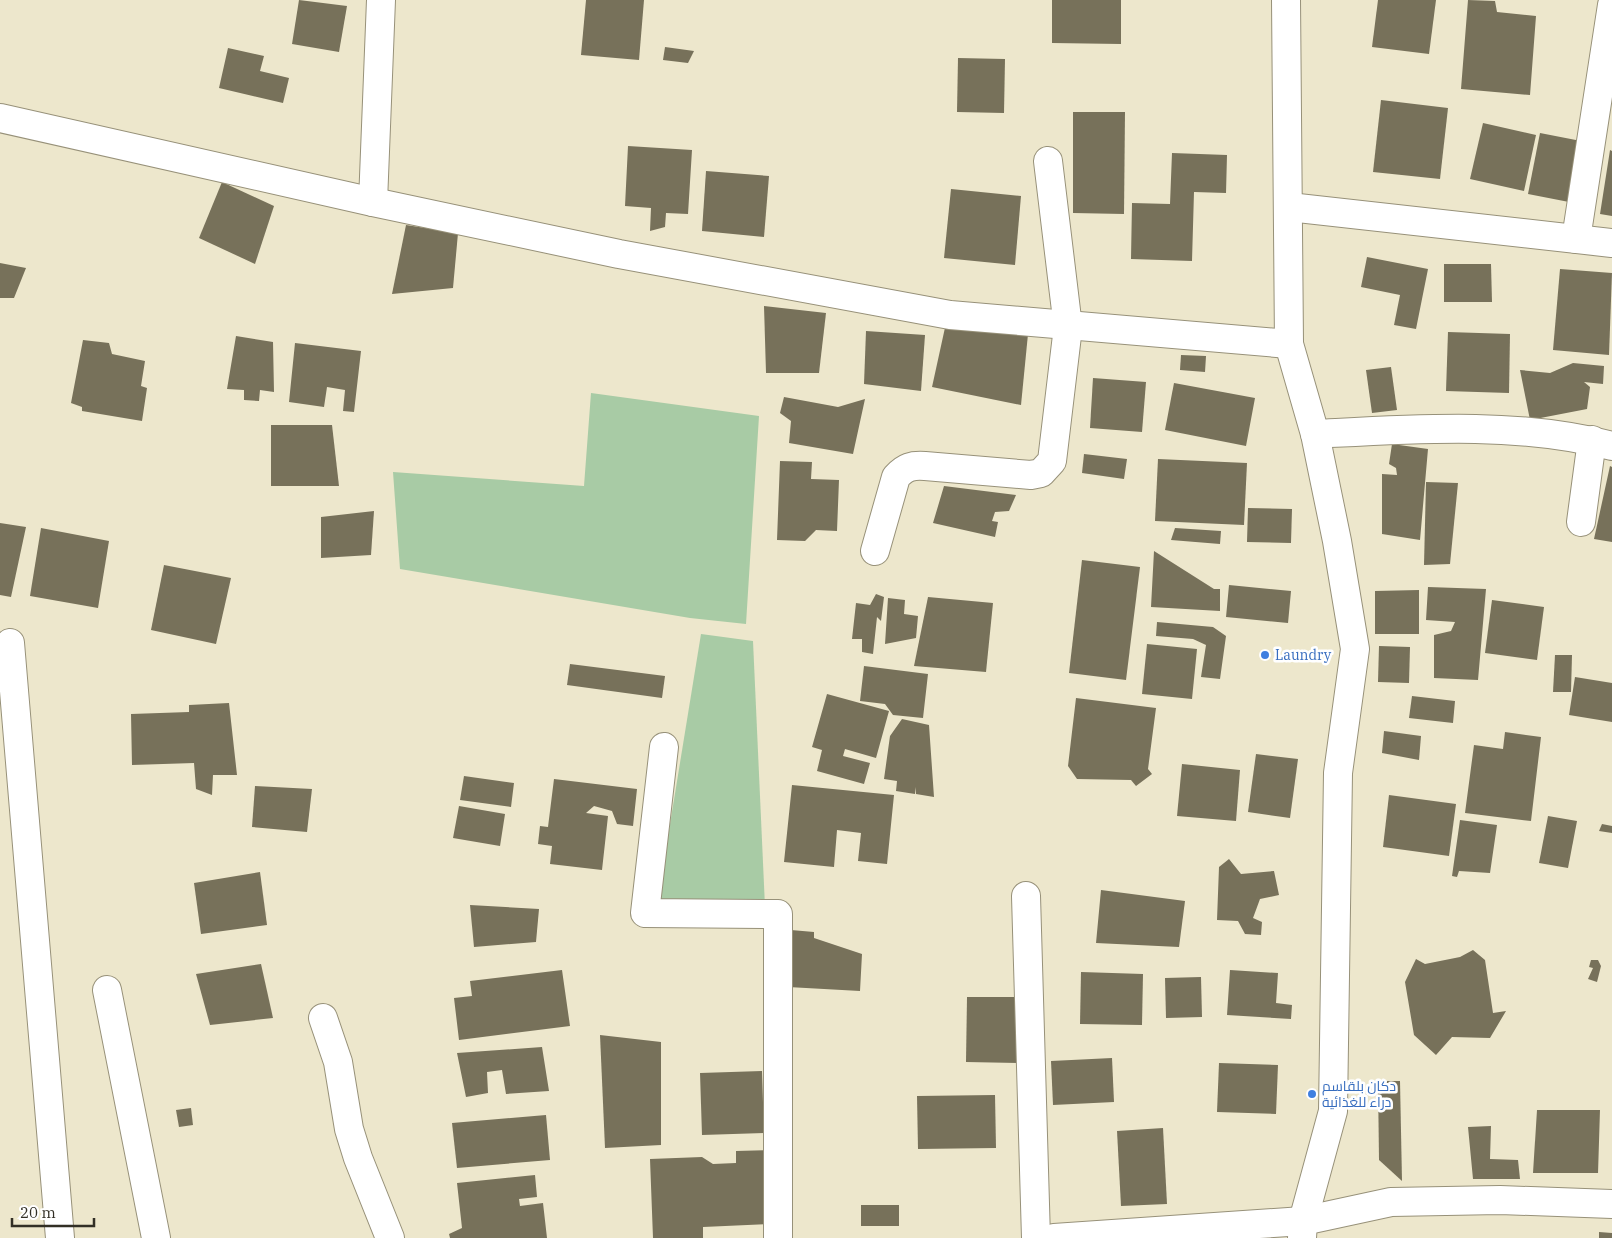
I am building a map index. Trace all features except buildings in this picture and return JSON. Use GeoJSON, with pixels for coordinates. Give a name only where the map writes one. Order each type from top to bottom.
{"type":"FeatureCollection","features":[{"type":"Feature","properties":{"kind":"street"},"geometry":{"type":"LineString","coordinates":[[373,202],[382,0]]}},
{"type":"Feature","properties":{"kind":"street"},"geometry":{"type":"LineString","coordinates":[[1286,0],[1290,344],[1315,434],[1337,541],[1355,649],[1338,773],[1333,1111],[1303,1230]]}},
{"type":"Feature","properties":{"kind":"street"},"geometry":{"type":"LineString","coordinates":[[1576,239],[1612,4]]}},
{"type":"Feature","properties":{"kind":"street"},"geometry":{"type":"LineString","coordinates":[[0,118],[373,202],[618,254],[950,315],[1068,327],[1290,344]]}},
{"type":"Feature","properties":{"kind":"street"},"geometry":{"type":"LineString","coordinates":[[875,550],[896,477],[902,470],[912,465],[1031,475],[1040,473],[1052,461],[1068,327],[1048,161]]}},
{"type":"Feature","properties":{"kind":"street"},"geometry":{"type":"LineString","coordinates":[[1289,207],[1612,243]]}},
{"type":"Feature","properties":{"kind":"street"},"geometry":{"type":"LineString","coordinates":[[1315,434],[1390,430],[1535,430],[1602,443],[1580,522]]}},
{"type":"Feature","properties":{"kind":"street"},"geometry":{"type":"LineString","coordinates":[[10,643],[60,1238]]}},
{"type":"Feature","properties":{"kind":"street"},"geometry":{"type":"LineString","coordinates":[[664,747],[645,913],[778,914],[778,1238]]}},
{"type":"Feature","properties":{"kind":"street"},"geometry":{"type":"LineString","coordinates":[[1026,896],[1036,1238]]}},
{"type":"Feature","properties":{"kind":"street"},"geometry":{"type":"LineString","coordinates":[[107,990],[156,1238]]}},
{"type":"Feature","properties":{"kind":"street"},"geometry":{"type":"LineString","coordinates":[[323,1018],[338,1062],[349,1129],[358,1158],[390,1238]]}},
{"type":"Feature","properties":{"kind":"street"},"geometry":{"type":"LineString","coordinates":[[1054,1238],[1303,1230],[1391,1202],[1500,1200],[1612,1204]]}},
{"type":"Feature","properties":{"kind":"green space"},"geometry":{"type":"Polygon","coordinates":[[[591,393],[759,416],[746,624],[690,618],[400,569],[393,472],[584,486],[591,393]]]}},
{"type":"Feature","properties":{"kind":"green space"},"geometry":{"type":"Polygon","coordinates":[[[701,634],[753,641],[765,907],[657,904],[701,634]]]}},
{"type":"Feature","properties":{"kind":"place","name":"Laundry"},"geometry":{"type":"Point","coordinates":[1265,655]}},
{"type":"Feature","properties":{"kind":"place","name":"دكان بلقاسم دراء للغذائية"},"geometry":{"type":"Point","coordinates":[1312,1094]}}]}
